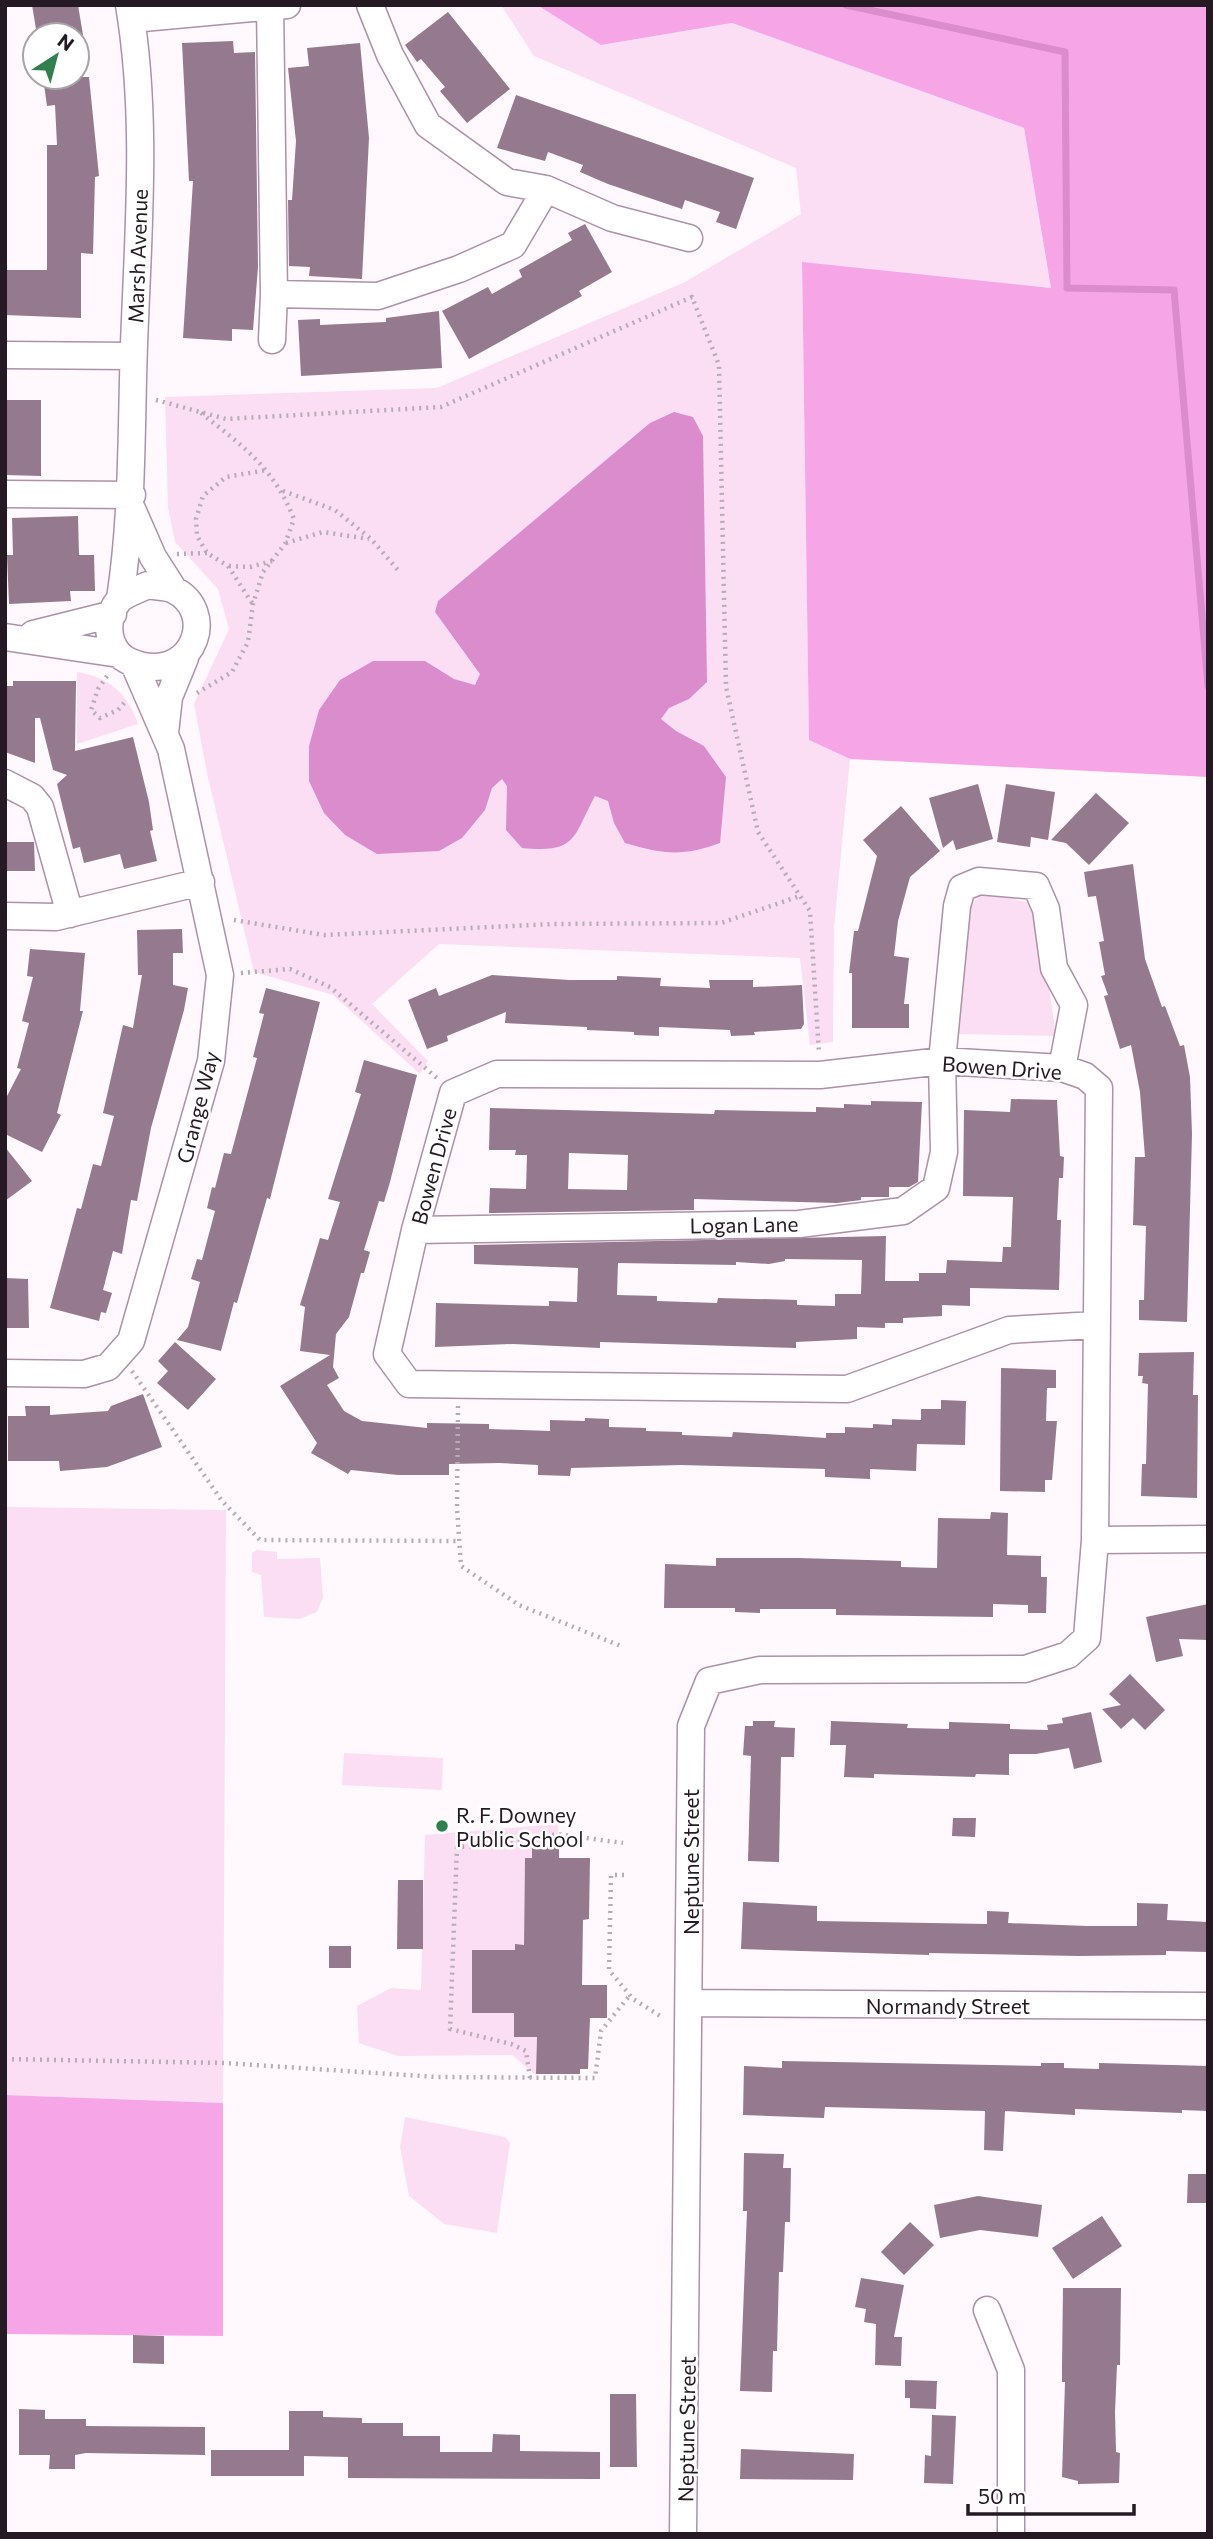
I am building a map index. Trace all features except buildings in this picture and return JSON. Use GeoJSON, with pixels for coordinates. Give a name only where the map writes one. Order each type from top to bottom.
{"type":"FeatureCollection","features":[{"type":"Feature","properties":{"kind":"street"},"geometry":{"type":"LineString","coordinates":[[370,5],[390,55],[428,124],[507,182],[546,189],[612,218],[689,238]]}},
{"type":"Feature","properties":{"kind":"street"},"geometry":{"type":"LineString","coordinates":[[131,12],[276,6],[272,340]]}},
{"type":"Feature","properties":{"kind":"street","name":"Marsh Avenue"},"geometry":{"type":"LineString","coordinates":[[116,607],[132,501],[139,106],[131,12]]}},
{"type":"Feature","properties":{"kind":"street"},"geometry":{"type":"LineString","coordinates":[[274,293],[378,296],[458,269],[513,246],[546,189]]}},
{"type":"Feature","properties":{"kind":"street"},"geometry":{"type":"LineString","coordinates":[[5,355],[133,356]]}},
{"type":"Feature","properties":{"kind":"street"},"geometry":{"type":"LineString","coordinates":[[5,494],[132,501]]}},
{"type":"Feature","properties":{"kind":"street","name":"Marsh Avenue"},"geometry":{"type":"LineString","coordinates":[[132,501],[153,557],[174,590]]}},
{"type":"Feature","properties":{"kind":"street"},"geometry":{"type":"LineString","coordinates":[[148,585],[174,590],[193,608],[197,635],[185,658],[160,669],[120,665],[13,637],[116,607],[148,585]]}},
{"type":"Feature","properties":{"kind":"street"},"geometry":{"type":"LineString","coordinates":[[116,607],[108,624],[120,665]]}},
{"type":"Feature","properties":{"kind":"street","name":"Grange Way"},"geometry":{"type":"LineString","coordinates":[[164,735],[169,697],[185,658]]}},
{"type":"Feature","properties":{"kind":"street","name":"Grange Way"},"geometry":{"type":"LineString","coordinates":[[120,665],[172,749],[220,975],[211,1061],[138,1328],[121,1356]]}},
{"type":"Feature","properties":{"kind":"street"},"geometry":{"type":"LineString","coordinates":[[5,783],[32,797],[40,807],[70,914]]}},
{"type":"Feature","properties":{"kind":"street","name":"Logan Lane"},"geometry":{"type":"LineString","coordinates":[[415,1230],[799,1224],[903,1211],[936,1188],[944,1152],[942,1060],[957,906],[962,888],[979,881],[1035,886],[1046,909],[1054,968],[1074,1005],[1062,1068]]}},
{"type":"Feature","properties":{"kind":"street"},"geometry":{"type":"LineString","coordinates":[[5,916],[56,917],[201,882]]}},
{"type":"Feature","properties":{"kind":"street","name":"Bowen Drive"},"geometry":{"type":"LineString","coordinates":[[1095,1325],[1009,1330],[846,1389],[409,1384],[387,1354],[415,1230],[453,1093],[496,1074],[820,1075],[942,1060],[1062,1068],[1085,1076],[1099,1088],[1095,1540]]}},
{"type":"Feature","properties":{"kind":"street"},"geometry":{"type":"LineString","coordinates":[[5,1373],[84,1374],[108,1367],[121,1356]]}},
{"type":"Feature","properties":{"kind":"street"},"geometry":{"type":"LineString","coordinates":[[1095,1540],[1208,1539]]}},
{"type":"Feature","properties":{"kind":"street","name":"Neptune Street"},"geometry":{"type":"LineString","coordinates":[[683,2534],[691,1726],[709,1681],[760,1670],[1025,1670],[1068,1656],[1087,1638],[1095,1540]]}},
{"type":"Feature","properties":{"kind":"street","name":"Normandy Street"},"geometry":{"type":"LineString","coordinates":[[689,2003],[1208,2006]]}},
{"type":"Feature","properties":{"kind":"street"},"geometry":{"type":"LineString","coordinates":[[987,2310],[1011,2370],[1011,2534]]}},
{"type":"Feature","properties":{"kind":"path"},"geometry":{"type":"LineString","coordinates":[[132,392],[226,419],[441,407],[692,297],[719,365],[726,687],[758,832],[810,911],[820,1075]]}},
{"type":"Feature","properties":{"kind":"path"},"geometry":{"type":"LineString","coordinates":[[194,695],[232,672],[248,642],[253,604],[263,572],[285,544],[294,519],[283,490],[268,470],[198,411]]}},
{"type":"Feature","properties":{"kind":"path"},"geometry":{"type":"LineString","coordinates":[[253,604],[228,566],[207,553],[197,536],[196,519],[203,496],[226,477],[268,470]]}},
{"type":"Feature","properties":{"kind":"path"},"geometry":{"type":"LineString","coordinates":[[283,490],[335,510],[371,539],[398,570]]}},
{"type":"Feature","properties":{"kind":"path"},"geometry":{"type":"LineString","coordinates":[[285,544],[323,532],[371,539]]}},
{"type":"Feature","properties":{"kind":"path"},"geometry":{"type":"LineString","coordinates":[[170,553],[207,553]]}},
{"type":"Feature","properties":{"kind":"path"},"geometry":{"type":"LineString","coordinates":[[228,566],[250,567],[272,561]]}},
{"type":"Feature","properties":{"kind":"path"},"geometry":{"type":"LineString","coordinates":[[120,665],[98,689],[91,710],[100,718],[118,710],[129,696]]}},
{"type":"Feature","properties":{"kind":"path"},"geometry":{"type":"LineString","coordinates":[[234,920],[324,935],[553,924],[722,923],[800,896]]}},
{"type":"Feature","properties":{"kind":"path"},"geometry":{"type":"LineString","coordinates":[[220,975],[290,969],[330,987],[453,1093]]}},
{"type":"Feature","properties":{"kind":"path"},"geometry":{"type":"LineString","coordinates":[[121,1356],[222,1501],[260,1540],[459,1541]]}},
{"type":"Feature","properties":{"kind":"path"},"geometry":{"type":"LineString","coordinates":[[458,1384],[461,1566],[519,1605],[621,1646]]}},
{"type":"Feature","properties":{"kind":"path"},"geometry":{"type":"LineString","coordinates":[[530,2078],[526,2051],[511,2044],[450,2029],[457,1847],[508,1844],[558,1834],[623,1843]]}},
{"type":"Feature","properties":{"kind":"path"},"geometry":{"type":"LineString","coordinates":[[624,1875],[611,1875],[609,1970],[630,1996],[662,2017]]}},
{"type":"Feature","properties":{"kind":"path"},"geometry":{"type":"LineString","coordinates":[[5,2059],[224,2063],[437,2077],[595,2078],[601,2031],[630,1996]]}},
{"type":"Feature","properties":{"kind":"shaded area"},"geometry":{"type":"Polygon","coordinates":[[[501,5],[537,5],[601,45],[732,23],[1024,128],[1051,288],[802,263],[809,740],[850,759],[834,928],[833,1042],[810,1045],[800,958],[439,944],[372,1004],[428,1061],[420,1074],[333,995],[254,972],[207,773],[194,704],[229,629],[218,589],[175,542],[168,508],[165,397],[437,388],[683,283],[801,214],[796,168],[534,56],[501,5]]]}},
{"type":"Feature","properties":{"kind":"shaded area"},"geometry":{"type":"Polygon","coordinates":[[[537,5],[1208,5],[1208,777],[850,759],[809,740],[802,262],[1051,288],[1024,128],[732,23],[601,45],[537,5]]]}},
{"type":"Feature","properties":{"kind":"shaded area"},"geometry":{"type":"Polygon","coordinates":[[[674,412],[693,417],[703,436],[707,682],[689,699],[669,708],[661,719],[676,731],[704,746],[726,777],[720,843],[672,852],[625,843],[614,823],[608,801],[595,796],[576,833],[563,845],[540,849],[522,848],[506,830],[507,786],[502,779],[492,788],[485,810],[462,838],[439,851],[377,854],[345,835],[324,813],[309,781],[309,746],[319,710],[340,680],[373,661],[425,661],[454,679],[475,685],[480,674],[435,612],[438,601],[650,423],[674,412]]]}},
{"type":"Feature","properties":{"kind":"shaded area"},"geometry":{"type":"Polygon","coordinates":[[[77,672],[99,678],[116,689],[129,704],[138,724],[77,744],[77,672]]]}},
{"type":"Feature","properties":{"kind":"shaded area"},"geometry":{"type":"Polygon","coordinates":[[[980,895],[1006,897],[1029,903],[1040,925],[1056,1036],[956,1034],[964,915],[980,895]]]}},
{"type":"Feature","properties":{"kind":"shaded area"},"geometry":{"type":"Polygon","coordinates":[[[5,1507],[226,1510],[223,2103],[5,2095],[5,1507]]]}},
{"type":"Feature","properties":{"kind":"shaded area"},"geometry":{"type":"Polygon","coordinates":[[[257,1550],[277,1552],[277,1559],[320,1558],[323,1598],[317,1612],[300,1619],[264,1617],[261,1575],[252,1572],[252,1553],[257,1550]]]}},
{"type":"Feature","properties":{"kind":"shaded area"},"geometry":{"type":"Polygon","coordinates":[[[344,1753],[443,1758],[442,1790],[342,1785],[344,1753]]]}},
{"type":"Feature","properties":{"kind":"shaded area"},"geometry":{"type":"Polygon","coordinates":[[[558,1824],[559,1847],[532,1846],[532,1858],[525,1858],[524,1945],[516,1945],[515,1950],[472,1950],[472,2012],[514,2013],[514,2037],[537,2037],[536,2075],[512,2055],[398,2056],[359,2043],[357,2006],[391,1988],[421,1990],[425,1835],[558,1824]]]}},
{"type":"Feature","properties":{"kind":"shaded area"},"geometry":{"type":"Polygon","coordinates":[[[5,2095],[223,2103],[223,2336],[5,2334],[5,2095]]]}},
{"type":"Feature","properties":{"kind":"shaded area"},"geometry":{"type":"Polygon","coordinates":[[[405,2117],[505,2137],[510,2143],[497,2233],[444,2224],[409,2196],[400,2147],[405,2117]]]}},
{"type":"Feature","properties":{"kind":"waterway"},"geometry":{"type":"LineString","coordinates":[[846,5],[1065,52],[1067,288],[1174,290],[1208,686]]}},
{"type":"Feature","properties":{"kind":"place","name":"R. F. Downey Public School"},"geometry":{"type":"Point","coordinates":[442,1826]}}]}
